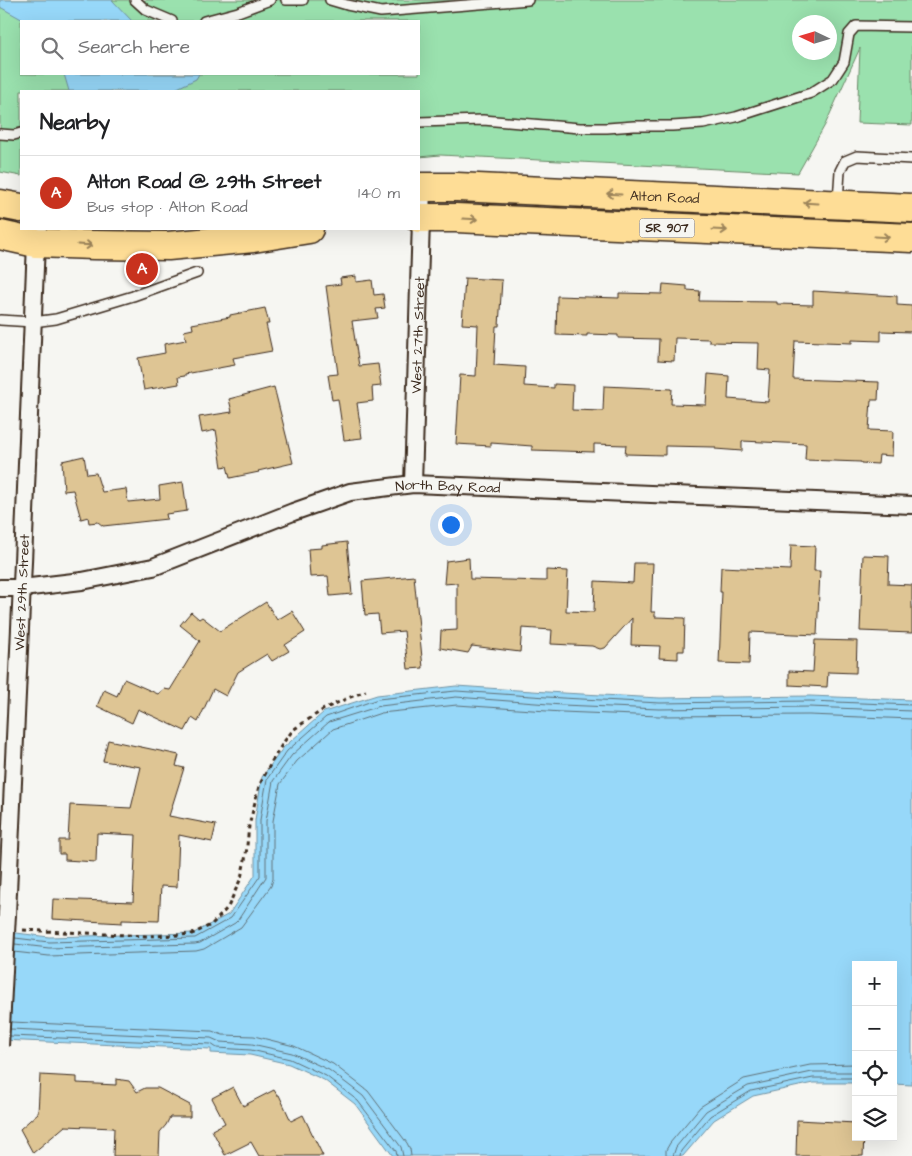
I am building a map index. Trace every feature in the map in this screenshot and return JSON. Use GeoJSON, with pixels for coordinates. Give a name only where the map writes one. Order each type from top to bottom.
{"type":"FeatureCollection","features":[{"type":"Feature","properties":{"kind":"highway","name":"Alton Road"},"geometry":{"type":"LineString","coordinates":[[421,187],[485,188],[912,208]]}},
{"type":"Feature","properties":{"kind":"highway"},"geometry":{"type":"LineString","coordinates":[[0,204],[20,208]]}},
{"type":"Feature","properties":{"kind":"highway","name":"SR 907"},"geometry":{"type":"LineString","coordinates":[[420,218],[912,238]]}},
{"type":"Feature","properties":{"kind":"highway"},"geometry":{"type":"LineString","coordinates":[[0,235],[37,236],[94,245],[168,246],[253,238],[303,230]]}},
{"type":"Feature","properties":{"kind":"street","name":"West 27th Street"},"geometry":{"type":"LineString","coordinates":[[420,218],[421,187]]}},
{"type":"Feature","properties":{"kind":"street","name":"West 27th Street"},"geometry":{"type":"LineString","coordinates":[[413,484],[420,230]]}},
{"type":"Feature","properties":{"kind":"street","name":"West 29th Street"},"geometry":{"type":"LineString","coordinates":[[0,1046],[37,236]]}},
{"type":"Feature","properties":{"kind":"street","name":"North Bay Road"},"geometry":{"type":"LineString","coordinates":[[0,588],[22,588],[82,581],[153,567],[293,512],[350,492],[413,484],[912,505]]}},
{"type":"Feature","properties":{"kind":"lane"},"geometry":{"type":"LineString","coordinates":[[135,0],[146,10],[170,20]]}},
{"type":"Feature","properties":{"kind":"lane"},"geometry":{"type":"LineString","coordinates":[[208,20],[238,12],[270,0]]}},
{"type":"Feature","properties":{"kind":"lane"},"geometry":{"type":"LineString","coordinates":[[286,0],[303,0]]}},
{"type":"Feature","properties":{"kind":"lane"},"geometry":{"type":"LineString","coordinates":[[330,0],[382,12],[528,0]]}},
{"type":"Feature","properties":{"kind":"lane"},"geometry":{"type":"LineString","coordinates":[[420,122],[483,120],[580,128],[607,128],[703,124],[736,118],[811,93],[833,79],[844,62],[849,34],[856,26],[912,27]]}},
{"type":"Feature","properties":{"kind":"lane"},"geometry":{"type":"LineString","coordinates":[[0,134],[20,133]]}},
{"type":"Feature","properties":{"kind":"lane"},"geometry":{"type":"LineString","coordinates":[[838,204],[840,171],[845,161],[857,156],[912,159]]}},
{"type":"Feature","properties":{"kind":"lane"},"geometry":{"type":"LineString","coordinates":[[0,320],[33,322],[56,319],[133,296],[197,273]]}},
{"type":"Feature","properties":{"kind":"path"},"geometry":{"type":"LineString","coordinates":[[23,930],[163,936],[192,934],[211,925],[228,907],[241,878],[249,826],[259,786],[283,743],[293,730],[324,710],[366,691]]}},
{"type":"Feature","properties":{"kind":"green space"},"geometry":{"type":"Polygon","coordinates":[[[0,0],[912,0],[912,125],[857,123],[860,48],[825,125],[798,173],[440,155],[420,157],[420,90],[20,90],[20,176],[0,172],[0,0]]]}},
{"type":"Feature","properties":{"kind":"water"},"geometry":{"type":"Polygon","coordinates":[[[0,0],[112,0],[131,20],[23,20],[0,7],[0,0]]]}},
{"type":"Feature","properties":{"kind":"water"},"geometry":{"type":"Polygon","coordinates":[[[64,75],[198,75],[196,79],[173,90],[69,90],[64,75]]]}},
{"type":"Feature","properties":{"kind":"water"},"geometry":{"type":"Polygon","coordinates":[[[456,686],[660,698],[810,696],[912,700],[912,1085],[897,1084],[897,961],[852,961],[852,1083],[813,1083],[753,1096],[714,1120],[683,1156],[393,1156],[355,1104],[324,1080],[289,1064],[250,1055],[211,1053],[211,1049],[0,1040],[0,931],[49,937],[194,933],[229,914],[255,875],[255,820],[262,777],[283,748],[324,712],[377,695],[456,686]]]}},
{"type":"Feature","properties":{"kind":"building"},"geometry":{"type":"Polygon","coordinates":[[[356,276],[356,282],[372,280],[374,295],[383,294],[385,308],[376,309],[378,318],[352,321],[359,366],[378,364],[381,386],[372,387],[373,401],[357,403],[362,438],[344,440],[338,399],[332,400],[328,375],[338,374],[326,286],[341,284],[340,278],[356,276]]]}},
{"type":"Feature","properties":{"kind":"building"},"geometry":{"type":"Polygon","coordinates":[[[465,278],[502,280],[499,326],[496,326],[494,365],[525,367],[524,386],[554,388],[554,384],[573,385],[572,410],[603,411],[604,386],[672,389],[671,404],[706,405],[708,374],[729,376],[728,399],[768,402],[770,370],[758,369],[759,343],[709,342],[709,339],[675,338],[674,361],[658,360],[659,339],[618,338],[618,335],[556,335],[557,296],[619,298],[619,293],[662,294],[663,284],[687,286],[687,290],[700,291],[699,301],[777,302],[777,304],[813,305],[813,291],[897,296],[897,305],[912,306],[912,332],[881,331],[881,341],[852,340],[852,343],[795,341],[793,379],[879,382],[878,400],[871,400],[869,430],[893,431],[892,456],[879,455],[878,464],[805,460],[806,444],[742,441],[742,451],[715,449],[715,447],[665,446],[665,455],[625,454],[626,445],[594,444],[594,452],[532,450],[532,446],[491,443],[491,446],[456,444],[460,375],[476,376],[478,325],[462,324],[465,278]]]}},
{"type":"Feature","properties":{"kind":"building"},"geometry":{"type":"Polygon","coordinates":[[[265,308],[269,324],[266,324],[272,351],[233,358],[235,365],[185,374],[185,376],[178,377],[179,384],[144,390],[138,358],[165,353],[164,344],[186,340],[184,331],[193,329],[192,324],[265,308]]]}},
{"type":"Feature","properties":{"kind":"building"},"geometry":{"type":"Polygon","coordinates":[[[274,387],[293,463],[230,478],[227,466],[222,467],[216,430],[202,433],[199,417],[232,412],[229,399],[274,387]]]}},
{"type":"Feature","properties":{"kind":"building"},"geometry":{"type":"Polygon","coordinates":[[[84,456],[87,474],[96,473],[102,492],[126,489],[128,502],[160,499],[159,486],[183,482],[187,511],[166,514],[167,519],[103,526],[98,522],[89,523],[88,517],[81,519],[73,490],[64,491],[62,461],[84,456]]]}},
{"type":"Feature","properties":{"kind":"building"},"geometry":{"type":"Polygon","coordinates":[[[347,542],[352,594],[330,596],[328,576],[310,577],[308,549],[347,542]]]}},
{"type":"Feature","properties":{"kind":"building"},"geometry":{"type":"Polygon","coordinates":[[[791,545],[815,546],[814,571],[820,571],[817,635],[750,632],[749,664],[719,663],[722,592],[720,592],[721,567],[790,570],[791,545]]]}},
{"type":"Feature","properties":{"kind":"building"},"geometry":{"type":"Polygon","coordinates":[[[863,555],[889,556],[888,584],[912,585],[912,633],[860,631],[863,555]]]}},
{"type":"Feature","properties":{"kind":"building"},"geometry":{"type":"Polygon","coordinates":[[[469,558],[470,579],[546,581],[546,570],[568,571],[566,611],[594,612],[595,581],[633,583],[634,563],[653,563],[651,612],[655,612],[655,617],[685,618],[684,651],[678,651],[678,659],[659,658],[660,646],[631,645],[632,618],[605,648],[600,649],[592,646],[551,644],[552,630],[522,628],[520,652],[472,646],[468,653],[440,648],[441,631],[457,630],[457,583],[444,584],[446,561],[469,558]]]}},
{"type":"Feature","properties":{"kind":"building"},"geometry":{"type":"Polygon","coordinates":[[[414,576],[423,668],[408,669],[404,631],[380,633],[378,614],[365,615],[362,581],[414,576]]]}},
{"type":"Feature","properties":{"kind":"building"},"geometry":{"type":"Polygon","coordinates":[[[266,602],[277,620],[292,611],[305,632],[285,645],[289,651],[272,661],[267,654],[238,672],[226,696],[213,689],[198,722],[192,718],[185,731],[138,709],[132,723],[97,706],[104,690],[117,696],[124,679],[158,694],[164,689],[170,690],[200,641],[180,625],[191,612],[199,619],[202,617],[220,631],[266,602]]]}},
{"type":"Feature","properties":{"kind":"building"},"geometry":{"type":"Polygon","coordinates":[[[815,640],[857,641],[856,673],[828,672],[827,687],[789,685],[789,671],[813,672],[815,640]]]}},
{"type":"Feature","properties":{"kind":"building"},"geometry":{"type":"Polygon","coordinates":[[[108,740],[179,755],[176,766],[184,768],[169,816],[216,825],[212,842],[179,835],[177,887],[161,886],[159,921],[122,920],[122,923],[52,919],[53,899],[133,902],[136,835],[97,833],[96,862],[65,860],[65,854],[59,854],[59,840],[68,840],[70,805],[131,808],[141,767],[103,761],[108,740]]]}},
{"type":"Feature","properties":{"kind":"building"},"geometry":{"type":"Polygon","coordinates":[[[40,1075],[77,1077],[77,1083],[116,1085],[116,1079],[129,1081],[137,1092],[145,1088],[158,1088],[190,1105],[190,1117],[170,1117],[160,1132],[159,1156],[113,1156],[114,1128],[65,1126],[33,1153],[20,1129],[38,1113],[40,1075]]]}},
{"type":"Feature","properties":{"kind":"building"},"geometry":{"type":"Polygon","coordinates":[[[233,1087],[243,1106],[274,1090],[279,1095],[291,1121],[303,1115],[323,1156],[259,1156],[251,1142],[225,1155],[212,1130],[225,1123],[212,1098],[233,1087]]]}},
{"type":"Feature","properties":{"kind":"building"},"geometry":{"type":"Polygon","coordinates":[[[797,1120],[852,1123],[852,1141],[864,1141],[863,1156],[796,1156],[797,1120]]]}},
{"type":"Feature","properties":{"kind":"place","name":"Alton Road @ 29th Street"},"geometry":{"type":"Point","coordinates":[142,269]}}]}
